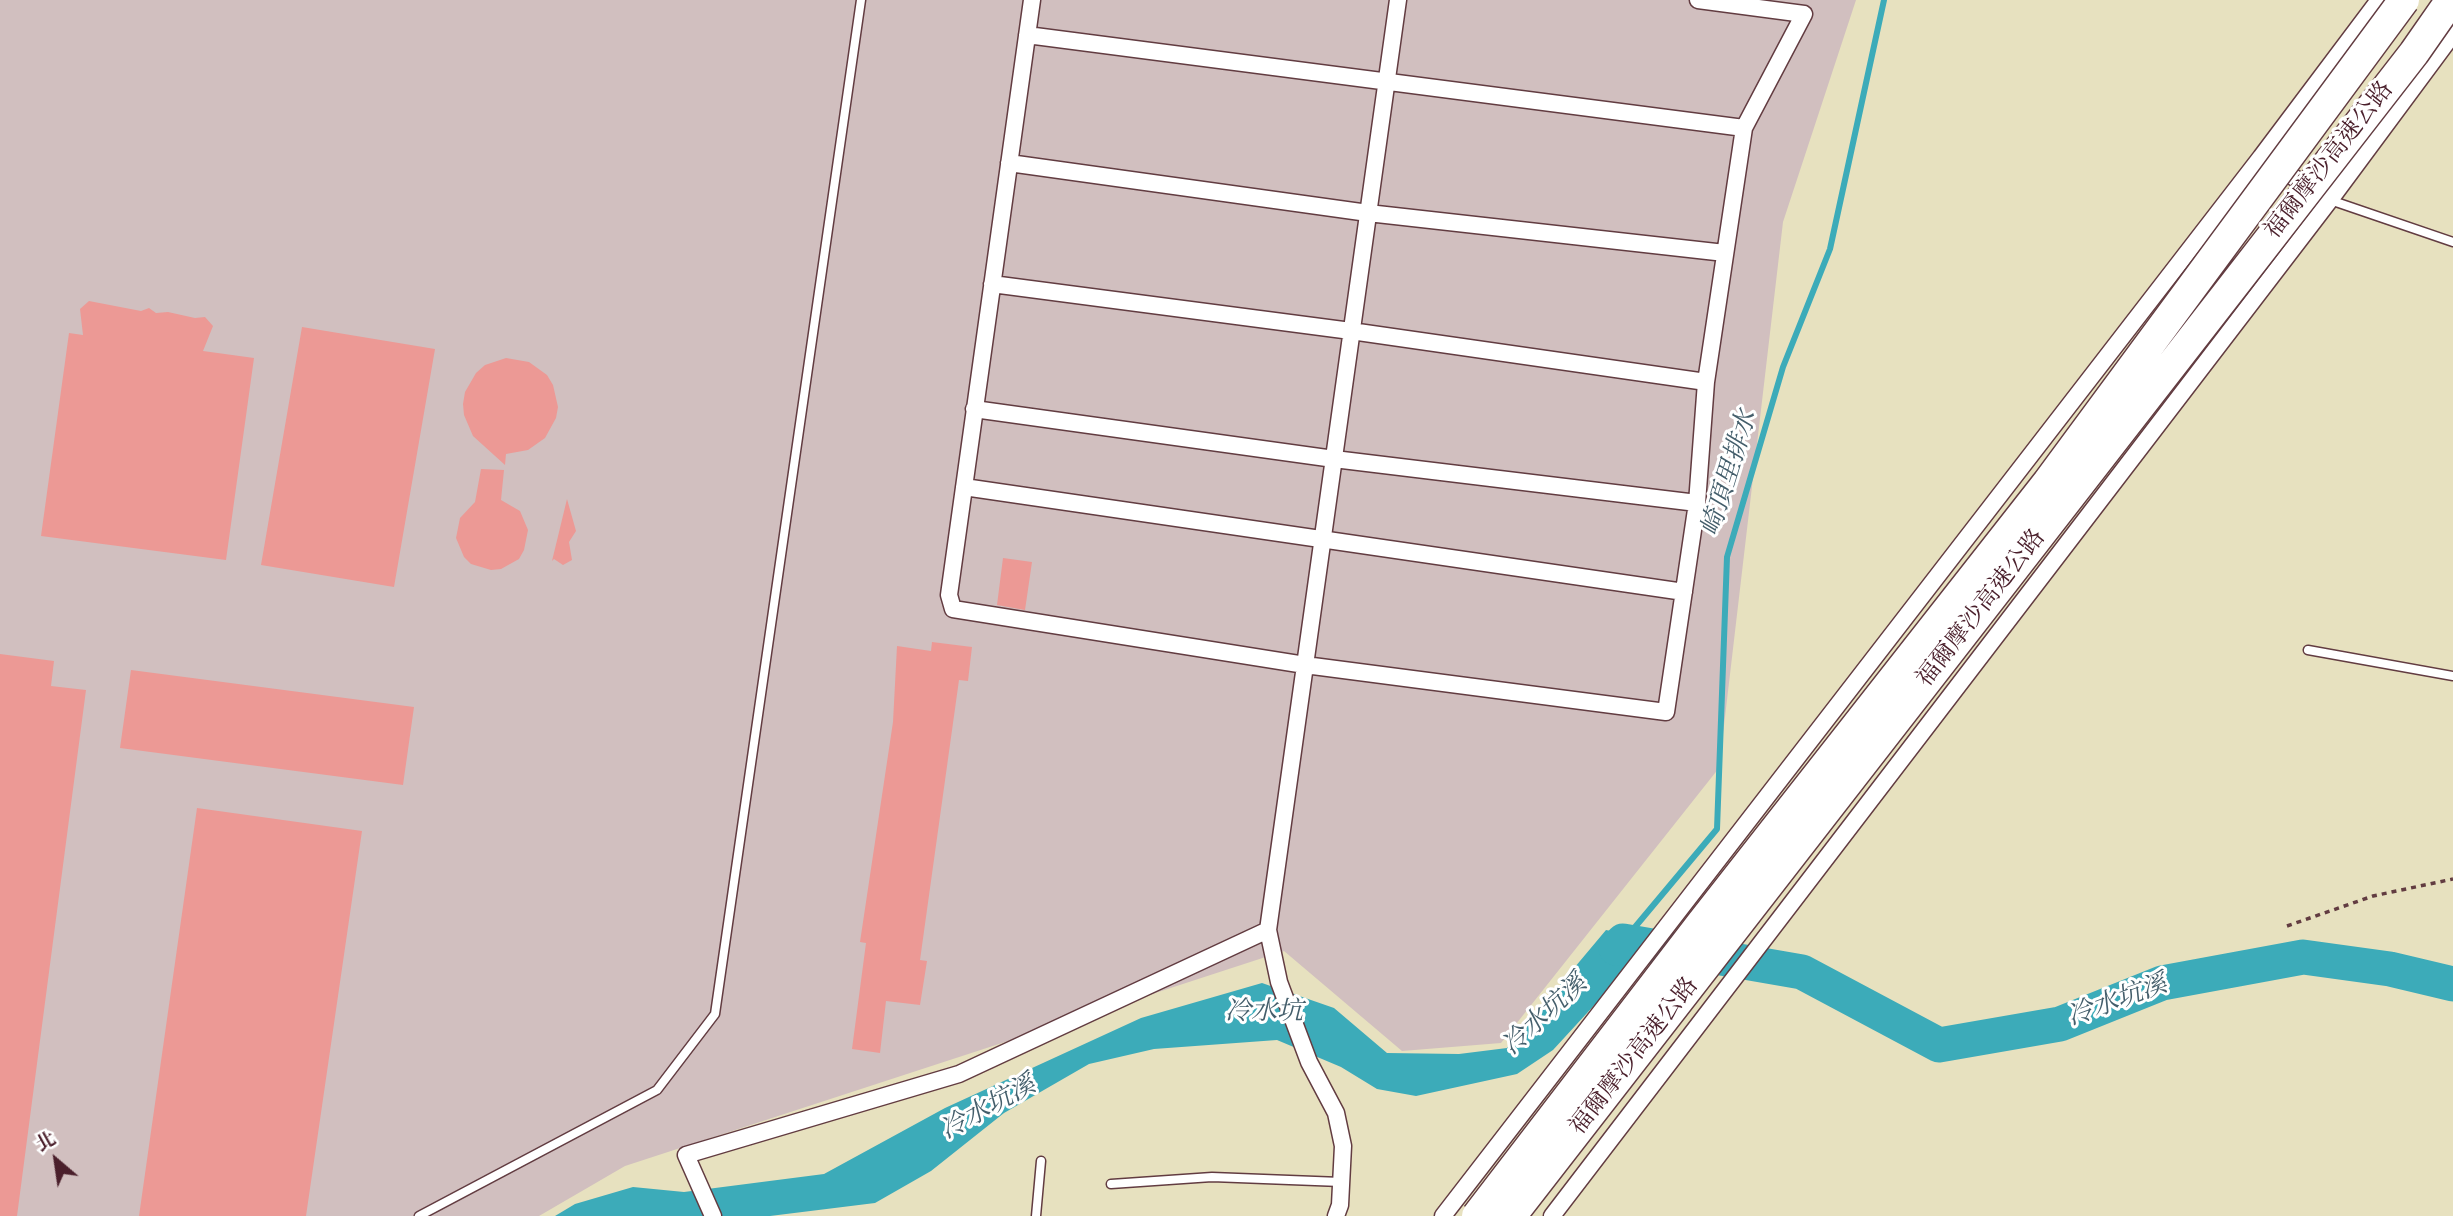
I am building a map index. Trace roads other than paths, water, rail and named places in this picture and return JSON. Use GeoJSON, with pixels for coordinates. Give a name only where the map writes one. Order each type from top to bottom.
{"type":"FeatureCollection","features":[{"type":"Feature","properties":{"kind":"highway","name":"福爾摩沙高速公路"},"geometry":{"type":"LineString","coordinates":[[1477,1216],[1701,923],[2048,482],[2404,0]]}},
{"type":"Feature","properties":{"kind":"highway","name":"福爾摩沙高速公路"},"geometry":{"type":"LineString","coordinates":[[1511,1216],[2414,53],[2451,0]]}},
{"type":"Feature","properties":{"kind":"street"},"geometry":{"type":"LineString","coordinates":[[1032,0],[949,595],[953,609],[1305,665],[1667,712],[1697,503],[1706,382],[1744,128],[1804,14],[1698,0]]}},
{"type":"Feature","properties":{"kind":"street"},"geometry":{"type":"LineString","coordinates":[[1336,1216],[1343,1146],[1336,1113],[1309,1062],[1279,982],[1268,930],[1398,0]]}},
{"type":"Feature","properties":{"kind":"street"},"geometry":{"type":"LineString","coordinates":[[1443,1216],[2261,157],[2379,0]]}},
{"type":"Feature","properties":{"kind":"street"},"geometry":{"type":"LineString","coordinates":[[1552,1216],[2453,34]]}},
{"type":"Feature","properties":{"kind":"street"},"geometry":{"type":"LineString","coordinates":[[1027,35],[1386,84],[1744,128]]}},
{"type":"Feature","properties":{"kind":"street"},"geometry":{"type":"LineString","coordinates":[[2261,157],[2329,200]]}},
{"type":"Feature","properties":{"kind":"street"},"geometry":{"type":"LineString","coordinates":[[1009,163],[1368,213],[1726,253]]}},
{"type":"Feature","properties":{"kind":"street"},"geometry":{"type":"LineString","coordinates":[[992,284],[1351,331],[1706,382]]}},
{"type":"Feature","properties":{"kind":"street"},"geometry":{"type":"LineString","coordinates":[[974,409],[1334,459],[1697,503]]}},
{"type":"Feature","properties":{"kind":"street"},"geometry":{"type":"LineString","coordinates":[[964,487],[1684,592]]}},
{"type":"Feature","properties":{"kind":"street"},"geometry":{"type":"LineString","coordinates":[[1859,677],[1929,723]]}},
{"type":"Feature","properties":{"kind":"street"},"geometry":{"type":"LineString","coordinates":[[713,1216],[686,1155],[959,1074],[1268,930]]}},
{"type":"Feature","properties":{"kind":"street"},"geometry":{"type":"LineString","coordinates":[[1606,1005],[1676,1053]]}},
{"type":"Feature","properties":{"kind":"lane"},"geometry":{"type":"LineString","coordinates":[[419,1216],[657,1090],[715,1014],[861,0]]}},
{"type":"Feature","properties":{"kind":"lane"},"geometry":{"type":"LineString","coordinates":[[2329,200],[2453,242]]}},
{"type":"Feature","properties":{"kind":"lane"},"geometry":{"type":"LineString","coordinates":[[2308,650],[2453,676]]}},
{"type":"Feature","properties":{"kind":"lane"},"geometry":{"type":"LineString","coordinates":[[1036,1216],[1041,1161]]}},
{"type":"Feature","properties":{"kind":"lane"},"geometry":{"type":"LineString","coordinates":[[1111,1184],[1212,1177],[1341,1182]]}},
{"type":"Feature","properties":{"kind":"water","name":"冷水坑"},"geometry":{"type":"Polygon","coordinates":[[[1606,930],[1648,939],[1634,962],[1553,1050],[1517,1074],[1416,1096],[1377,1089],[1341,1067],[1277,1040],[1154,1049],[1089,1064],[1004,1113],[931,1171],[875,1203],[770,1216],[555,1216],[575,1204],[633,1187],[684,1192],[824,1174],[945,1108],[1141,1018],[1262,983],[1334,1008],[1387,1053],[1459,1054],[1507,1048],[1606,930]]]}},
{"type":"Feature","properties":{"kind":"waterway","name":"崎頂里排水"},"geometry":{"type":"LineString","coordinates":[[1625,939],[1717,829],[1727,557],[1783,367],[1830,249],[1884,0]]}},
{"type":"Feature","properties":{"kind":"waterway","name":"冷水坑溪"},"geometry":{"type":"LineString","coordinates":[[1616,948],[1623,941],[1802,972],[1939,1045],[2060,1024],[2162,983],[2303,957],[2390,969],[2453,984]]}}]}
